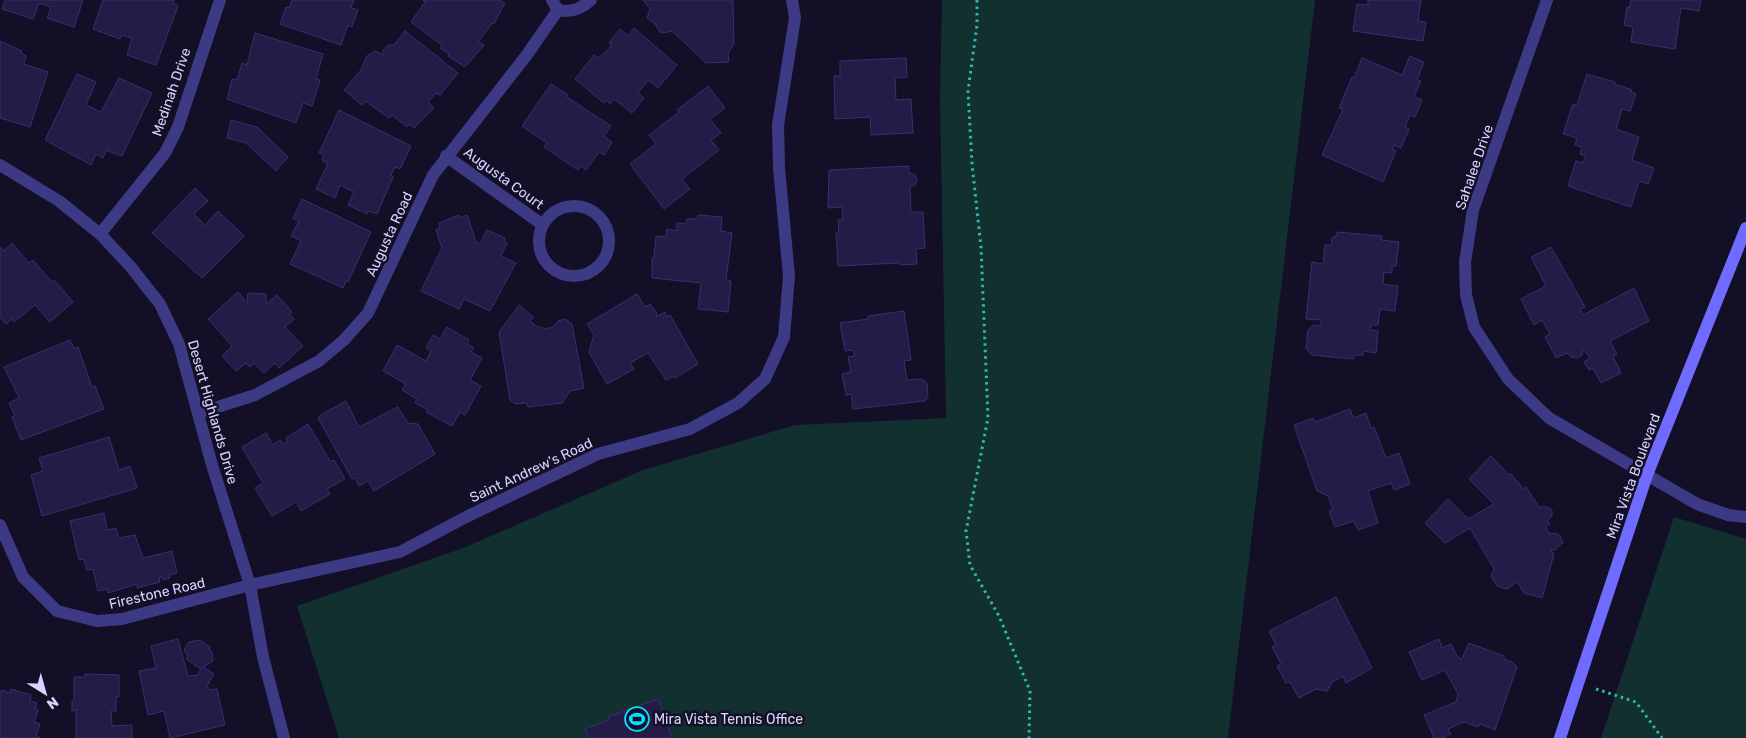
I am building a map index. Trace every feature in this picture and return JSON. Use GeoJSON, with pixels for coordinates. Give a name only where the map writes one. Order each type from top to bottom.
{"type":"FeatureCollection","features":[{"type":"Feature","properties":{"kind":"street","name":"Medinah Drive"},"geometry":{"type":"LineString","coordinates":[[100,234],[165,153],[178,127],[220,0]]}},
{"type":"Feature","properties":{"kind":"street","name":"Augusta Road"},"geometry":{"type":"LineString","coordinates":[[199,413],[255,395],[285,380],[320,361],[344,340],[368,313],[434,175],[446,156],[526,56],[555,5],[570,12],[585,6],[591,0]]}},
{"type":"Feature","properties":{"kind":"street","name":"Saint Andrew's Road"},"geometry":{"type":"LineString","coordinates":[[250,585],[400,552],[468,516],[598,454],[690,429],[738,403],[765,379],[784,337],[789,276],[779,168],[778,125],[795,18],[792,0]]}},
{"type":"Feature","properties":{"kind":"street","name":"Sahalee Drive"},"geometry":{"type":"LineString","coordinates":[[1548,0],[1473,210],[1465,262],[1466,295],[1474,327],[1508,379],[1549,418],[1697,504],[1728,515],[1746,517]]}},
{"type":"Feature","properties":{"kind":"street","name":"Augusta Court"},"geometry":{"type":"LineString","coordinates":[[446,156],[543,225]]}},
{"type":"Feature","properties":{"kind":"street","name":"Desert Highlands Drive"},"geometry":{"type":"LineString","coordinates":[[0,165],[59,201],[100,234],[160,304],[179,344],[212,465],[250,585],[263,658],[284,738]]}},
{"type":"Feature","properties":{"kind":"street","name":"Augusta Court"},"geometry":{"type":"LineString","coordinates":[[575,205],[587,208],[598,215],[606,225],[609,238],[608,250],[602,262],[592,270],[574,275],[556,270],[546,261],[540,250],[540,237],[543,225],[551,215],[562,208],[575,205]]}},
{"type":"Feature","properties":{"kind":"street","name":"Mira Vista Boulevard"},"geometry":{"type":"LineString","coordinates":[[1560,738],[1647,475],[1746,228]]}},
{"type":"Feature","properties":{"kind":"street","name":"Firestone Road"},"geometry":{"type":"LineString","coordinates":[[0,525],[22,578],[57,611],[80,618],[97,621],[122,619],[250,585]]}},
{"type":"Feature","properties":{"kind":"path"},"geometry":{"type":"LineString","coordinates":[[977,0],[977,25],[968,91],[972,164],[981,247],[988,418],[966,531],[970,565],[1000,616],[1030,691],[1029,738]]}},
{"type":"Feature","properties":{"kind":"path"},"geometry":{"type":"LineString","coordinates":[[1578,683],[1636,702],[1662,738]]}},
{"type":"Feature","properties":{"kind":"green space"},"geometry":{"type":"Polygon","coordinates":[[[942,0],[1315,0],[1228,738],[339,738],[297,606],[463,548],[643,470],[795,425],[946,418],[940,99],[942,0]]]}},
{"type":"Feature","properties":{"kind":"green space"},"geometry":{"type":"Polygon","coordinates":[[[1674,517],[1746,539],[1746,738],[1601,738],[1674,517]]]}},
{"type":"Feature","properties":{"kind":"building"},"geometry":{"type":"Polygon","coordinates":[[[5,0],[83,0],[74,27],[47,18],[51,7],[39,3],[33,19],[2,9],[5,0]]]}},
{"type":"Feature","properties":{"kind":"building"},"geometry":{"type":"Polygon","coordinates":[[[103,0],[175,0],[172,2],[178,6],[156,65],[127,55],[132,38],[121,35],[120,39],[93,29],[103,0]]]}},
{"type":"Feature","properties":{"kind":"building"},"geometry":{"type":"Polygon","coordinates":[[[292,0],[354,0],[351,8],[358,10],[352,27],[348,25],[341,45],[280,24],[286,7],[289,8],[292,0]]]}},
{"type":"Feature","properties":{"kind":"building"},"geometry":{"type":"Polygon","coordinates":[[[423,0],[500,0],[505,3],[494,24],[492,23],[478,42],[484,45],[465,67],[448,56],[449,54],[440,48],[442,45],[411,22],[425,2],[423,0]]]}},
{"type":"Feature","properties":{"kind":"building"},"geometry":{"type":"Polygon","coordinates":[[[643,0],[733,0],[734,44],[728,53],[729,62],[706,63],[672,31],[660,32],[655,24],[647,18],[650,9],[643,0]]]}},
{"type":"Feature","properties":{"kind":"building"},"geometry":{"type":"Polygon","coordinates":[[[1368,0],[1421,0],[1418,21],[1426,22],[1423,41],[1353,31],[1357,4],[1368,5],[1368,0]]]}},
{"type":"Feature","properties":{"kind":"building"},"geometry":{"type":"Polygon","coordinates":[[[1631,0],[1701,0],[1699,11],[1681,8],[1675,49],[1631,42],[1633,27],[1624,25],[1627,7],[1629,8],[1631,0]]]}},
{"type":"Feature","properties":{"kind":"building"},"geometry":{"type":"Polygon","coordinates":[[[634,28],[677,65],[658,88],[648,80],[638,93],[644,98],[632,113],[614,99],[610,104],[606,100],[604,103],[575,79],[594,55],[598,58],[607,51],[612,44],[609,43],[620,29],[628,36],[634,28]]]}},
{"type":"Feature","properties":{"kind":"building"},"geometry":{"type":"Polygon","coordinates":[[[405,31],[458,73],[440,95],[436,93],[428,102],[434,108],[414,128],[409,124],[407,127],[392,115],[389,118],[365,101],[362,105],[344,90],[361,70],[367,56],[375,51],[383,55],[383,50],[388,45],[394,45],[405,31]]]}},
{"type":"Feature","properties":{"kind":"building"},"geometry":{"type":"Polygon","coordinates":[[[255,33],[323,54],[316,79],[320,80],[312,106],[303,103],[296,123],[227,99],[232,79],[237,80],[242,63],[247,65],[255,33]]]}},
{"type":"Feature","properties":{"kind":"building"},"geometry":{"type":"Polygon","coordinates":[[[0,41],[22,51],[21,53],[26,56],[24,64],[48,72],[30,127],[0,118],[0,41]]]}},
{"type":"Feature","properties":{"kind":"building"},"geometry":{"type":"Polygon","coordinates":[[[1410,56],[1424,62],[1417,80],[1421,81],[1414,97],[1422,100],[1415,117],[1410,115],[1405,127],[1409,129],[1401,148],[1394,145],[1392,149],[1396,151],[1383,182],[1322,155],[1343,109],[1339,108],[1362,58],[1402,75],[1410,56]]]}},
{"type":"Feature","properties":{"kind":"building"},"geometry":{"type":"Polygon","coordinates":[[[906,58],[907,77],[895,78],[896,100],[911,99],[913,133],[871,135],[870,117],[835,119],[834,76],[840,76],[840,61],[906,58]]]}},
{"type":"Feature","properties":{"kind":"building"},"geometry":{"type":"Polygon","coordinates":[[[77,74],[96,82],[86,105],[101,112],[119,78],[152,93],[122,156],[107,149],[103,158],[96,154],[91,165],[45,140],[77,74]]]}},
{"type":"Feature","properties":{"kind":"building"},"geometry":{"type":"Polygon","coordinates":[[[1587,74],[1615,82],[1614,84],[1632,90],[1631,92],[1636,94],[1630,111],[1622,109],[1616,129],[1639,137],[1632,160],[1654,168],[1648,184],[1639,181],[1631,207],[1568,186],[1576,161],[1583,163],[1586,156],[1580,154],[1582,147],[1575,145],[1577,138],[1563,134],[1573,104],[1577,105],[1587,74]]]}},
{"type":"Feature","properties":{"kind":"building"},"geometry":{"type":"Polygon","coordinates":[[[551,84],[611,126],[604,136],[612,142],[604,155],[599,152],[586,170],[581,166],[578,170],[544,147],[547,143],[522,126],[551,84]]]}},
{"type":"Feature","properties":{"kind":"building"},"geometry":{"type":"Polygon","coordinates":[[[708,86],[725,108],[710,119],[721,133],[711,140],[719,150],[682,179],[690,189],[664,209],[630,164],[656,144],[649,135],[708,86]]]}},
{"type":"Feature","properties":{"kind":"building"},"geometry":{"type":"Polygon","coordinates":[[[339,110],[411,146],[400,169],[395,167],[391,175],[393,177],[377,214],[368,211],[367,214],[348,205],[354,192],[340,185],[335,198],[316,189],[328,163],[322,160],[324,155],[319,153],[339,110]]]}},
{"type":"Feature","properties":{"kind":"building"},"geometry":{"type":"Polygon","coordinates":[[[231,120],[257,127],[288,157],[276,171],[246,143],[227,138],[231,120]]]}},
{"type":"Feature","properties":{"kind":"building"},"geometry":{"type":"Polygon","coordinates":[[[909,166],[909,173],[915,175],[917,180],[915,185],[910,187],[911,212],[923,212],[925,248],[916,249],[917,264],[838,266],[836,233],[839,233],[838,220],[843,220],[842,207],[828,208],[829,170],[909,166]]]}},
{"type":"Feature","properties":{"kind":"building"},"geometry":{"type":"Polygon","coordinates":[[[195,188],[208,201],[194,214],[205,225],[218,211],[244,236],[202,278],[152,233],[195,188]]]}},
{"type":"Feature","properties":{"kind":"building"},"geometry":{"type":"Polygon","coordinates":[[[302,199],[371,232],[348,282],[346,281],[343,288],[290,264],[301,241],[291,236],[299,221],[293,218],[302,199]]]}},
{"type":"Feature","properties":{"kind":"building"},"geometry":{"type":"Polygon","coordinates":[[[459,215],[460,218],[467,215],[476,242],[480,244],[487,230],[505,238],[504,241],[507,243],[501,256],[516,263],[490,311],[464,299],[459,309],[421,291],[442,248],[436,230],[440,228],[439,223],[459,215]]]}},
{"type":"Feature","properties":{"kind":"building"},"geometry":{"type":"Polygon","coordinates":[[[699,215],[722,217],[721,231],[732,233],[726,280],[731,281],[728,312],[698,309],[701,283],[652,278],[652,258],[654,258],[656,236],[666,237],[667,229],[677,231],[677,223],[686,224],[687,219],[694,219],[699,215]]]}},
{"type":"Feature","properties":{"kind":"building"},"geometry":{"type":"Polygon","coordinates":[[[1337,232],[1382,236],[1381,240],[1399,242],[1396,266],[1392,266],[1392,273],[1384,272],[1383,284],[1398,286],[1395,311],[1380,309],[1378,325],[1371,325],[1370,330],[1378,331],[1376,353],[1363,351],[1363,355],[1354,355],[1353,359],[1312,355],[1306,349],[1308,330],[1314,325],[1321,326],[1321,320],[1306,319],[1312,262],[1323,264],[1325,245],[1331,245],[1332,238],[1336,236],[1337,232]]]}},
{"type":"Feature","properties":{"kind":"building"},"geometry":{"type":"Polygon","coordinates":[[[12,243],[29,263],[33,260],[52,282],[54,280],[73,302],[50,322],[35,305],[14,322],[12,319],[6,324],[0,317],[0,247],[3,251],[12,243]]]}},
{"type":"Feature","properties":{"kind":"building"},"geometry":{"type":"Polygon","coordinates":[[[1551,247],[1585,307],[1580,309],[1583,315],[1634,288],[1649,321],[1610,341],[1617,354],[1613,356],[1621,373],[1601,383],[1593,368],[1589,370],[1584,362],[1590,358],[1583,349],[1582,355],[1577,358],[1571,357],[1567,353],[1556,358],[1545,337],[1550,334],[1542,320],[1534,325],[1521,299],[1546,286],[1531,257],[1551,247]]]}},
{"type":"Feature","properties":{"kind":"building"},"geometry":{"type":"Polygon","coordinates":[[[238,292],[247,303],[248,293],[266,294],[266,304],[277,295],[292,312],[289,314],[294,319],[285,327],[303,346],[279,368],[275,363],[264,373],[254,363],[250,367],[246,363],[236,371],[222,356],[232,346],[208,319],[238,292]]]}},
{"type":"Feature","properties":{"kind":"building"},"geometry":{"type":"Polygon","coordinates":[[[637,294],[645,307],[650,304],[657,313],[656,317],[665,312],[667,317],[670,315],[698,364],[675,378],[674,376],[666,380],[648,353],[630,363],[634,369],[607,384],[589,352],[594,335],[587,324],[637,294]]]}},
{"type":"Feature","properties":{"kind":"building"},"geometry":{"type":"Polygon","coordinates":[[[519,305],[533,317],[530,321],[536,326],[546,329],[565,319],[572,324],[584,388],[570,391],[562,403],[528,407],[527,403],[515,404],[510,400],[499,332],[519,305]]]}},
{"type":"Feature","properties":{"kind":"building"},"geometry":{"type":"Polygon","coordinates":[[[904,311],[911,360],[904,361],[907,380],[922,379],[927,383],[928,397],[925,401],[853,409],[851,394],[846,395],[842,374],[851,372],[848,357],[855,356],[853,350],[845,351],[840,323],[868,319],[868,316],[904,311]]]}},
{"type":"Feature","properties":{"kind":"building"},"geometry":{"type":"Polygon","coordinates":[[[447,327],[469,340],[467,344],[474,348],[471,352],[482,358],[470,380],[481,386],[465,415],[460,412],[452,426],[426,412],[428,410],[415,403],[417,399],[402,390],[406,384],[383,371],[397,345],[426,361],[431,351],[426,348],[433,335],[440,339],[447,327]]]}},
{"type":"Feature","properties":{"kind":"building"},"geometry":{"type":"Polygon","coordinates":[[[70,340],[74,349],[78,347],[92,387],[95,386],[104,409],[21,440],[12,417],[15,416],[9,403],[19,398],[4,367],[70,340]]]}},
{"type":"Feature","properties":{"kind":"building"},"geometry":{"type":"Polygon","coordinates":[[[346,401],[359,427],[398,407],[408,423],[418,424],[435,454],[374,491],[368,481],[359,486],[355,478],[352,479],[318,418],[346,401]]]}},
{"type":"Feature","properties":{"kind":"building"},"geometry":{"type":"Polygon","coordinates":[[[1350,409],[1353,418],[1366,413],[1371,428],[1374,427],[1386,458],[1399,453],[1410,484],[1394,490],[1391,483],[1368,491],[1378,523],[1358,530],[1354,521],[1335,527],[1329,511],[1333,510],[1328,496],[1317,491],[1294,425],[1313,418],[1315,422],[1350,409]]]}},
{"type":"Feature","properties":{"kind":"building"},"geometry":{"type":"Polygon","coordinates":[[[308,424],[330,461],[334,460],[345,479],[327,489],[330,494],[301,511],[296,502],[272,516],[255,488],[263,483],[242,447],[266,433],[273,445],[280,440],[283,444],[288,441],[286,438],[308,424]]]}},
{"type":"Feature","properties":{"kind":"building"},"geometry":{"type":"Polygon","coordinates":[[[109,437],[119,470],[130,466],[137,488],[42,516],[31,475],[43,471],[39,458],[109,437]]]}},
{"type":"Feature","properties":{"kind":"building"},"geometry":{"type":"Polygon","coordinates":[[[1491,456],[1509,475],[1511,474],[1522,487],[1522,490],[1526,487],[1539,507],[1547,507],[1552,510],[1552,516],[1547,521],[1550,524],[1545,527],[1550,534],[1555,533],[1560,536],[1563,542],[1555,550],[1550,550],[1554,554],[1542,598],[1524,593],[1517,582],[1507,589],[1497,586],[1491,576],[1494,569],[1470,528],[1445,543],[1425,523],[1448,499],[1468,519],[1494,504],[1469,479],[1491,456]]]}},
{"type":"Feature","properties":{"kind":"building"},"geometry":{"type":"Polygon","coordinates":[[[104,513],[107,530],[116,528],[119,538],[135,535],[143,558],[172,551],[177,573],[169,575],[170,578],[163,580],[162,577],[159,578],[160,582],[137,588],[137,584],[108,593],[107,589],[98,591],[93,569],[87,570],[84,559],[79,560],[70,521],[104,513]]]}},
{"type":"Feature","properties":{"kind":"building"},"geometry":{"type":"Polygon","coordinates":[[[1336,597],[1372,668],[1346,683],[1343,676],[1332,682],[1327,691],[1316,689],[1299,698],[1290,682],[1286,683],[1277,666],[1281,664],[1272,647],[1276,645],[1269,631],[1336,597]]]}},
{"type":"Feature","properties":{"kind":"building"},"geometry":{"type":"Polygon","coordinates":[[[178,639],[188,676],[197,675],[201,669],[186,659],[188,656],[184,650],[189,642],[199,640],[210,647],[209,650],[212,652],[213,661],[203,667],[214,674],[207,686],[210,690],[217,689],[225,725],[170,738],[164,711],[148,715],[139,671],[156,668],[151,646],[178,639]]]}},
{"type":"Feature","properties":{"kind":"building"},"geometry":{"type":"Polygon","coordinates":[[[1439,639],[1442,648],[1451,644],[1457,656],[1462,659],[1469,643],[1504,656],[1504,659],[1512,662],[1517,667],[1495,730],[1480,724],[1478,727],[1464,722],[1448,729],[1451,734],[1443,738],[1434,738],[1424,715],[1456,702],[1458,694],[1445,670],[1422,680],[1409,652],[1439,639]]]}},
{"type":"Feature","properties":{"kind":"building"},"geometry":{"type":"Polygon","coordinates":[[[85,674],[119,675],[119,697],[116,697],[116,711],[111,711],[112,726],[132,725],[132,738],[76,738],[76,710],[72,711],[74,677],[85,677],[85,674]]]}},
{"type":"Feature","properties":{"kind":"building"},"geometry":{"type":"Polygon","coordinates":[[[11,689],[31,695],[30,701],[37,703],[35,709],[38,710],[34,722],[40,724],[36,736],[40,738],[0,738],[0,692],[2,690],[10,693],[11,689]]]}},
{"type":"Feature","properties":{"kind":"building","name":"Mira Vista Tennis Office"},"geometry":{"type":"Polygon","coordinates":[[[658,699],[672,738],[589,738],[585,729],[609,720],[608,717],[658,699]]]}},
{"type":"Feature","properties":{"kind":"place","name":"Mira Vista Tennis Office"},"geometry":{"type":"Point","coordinates":[637,719]}}]}
